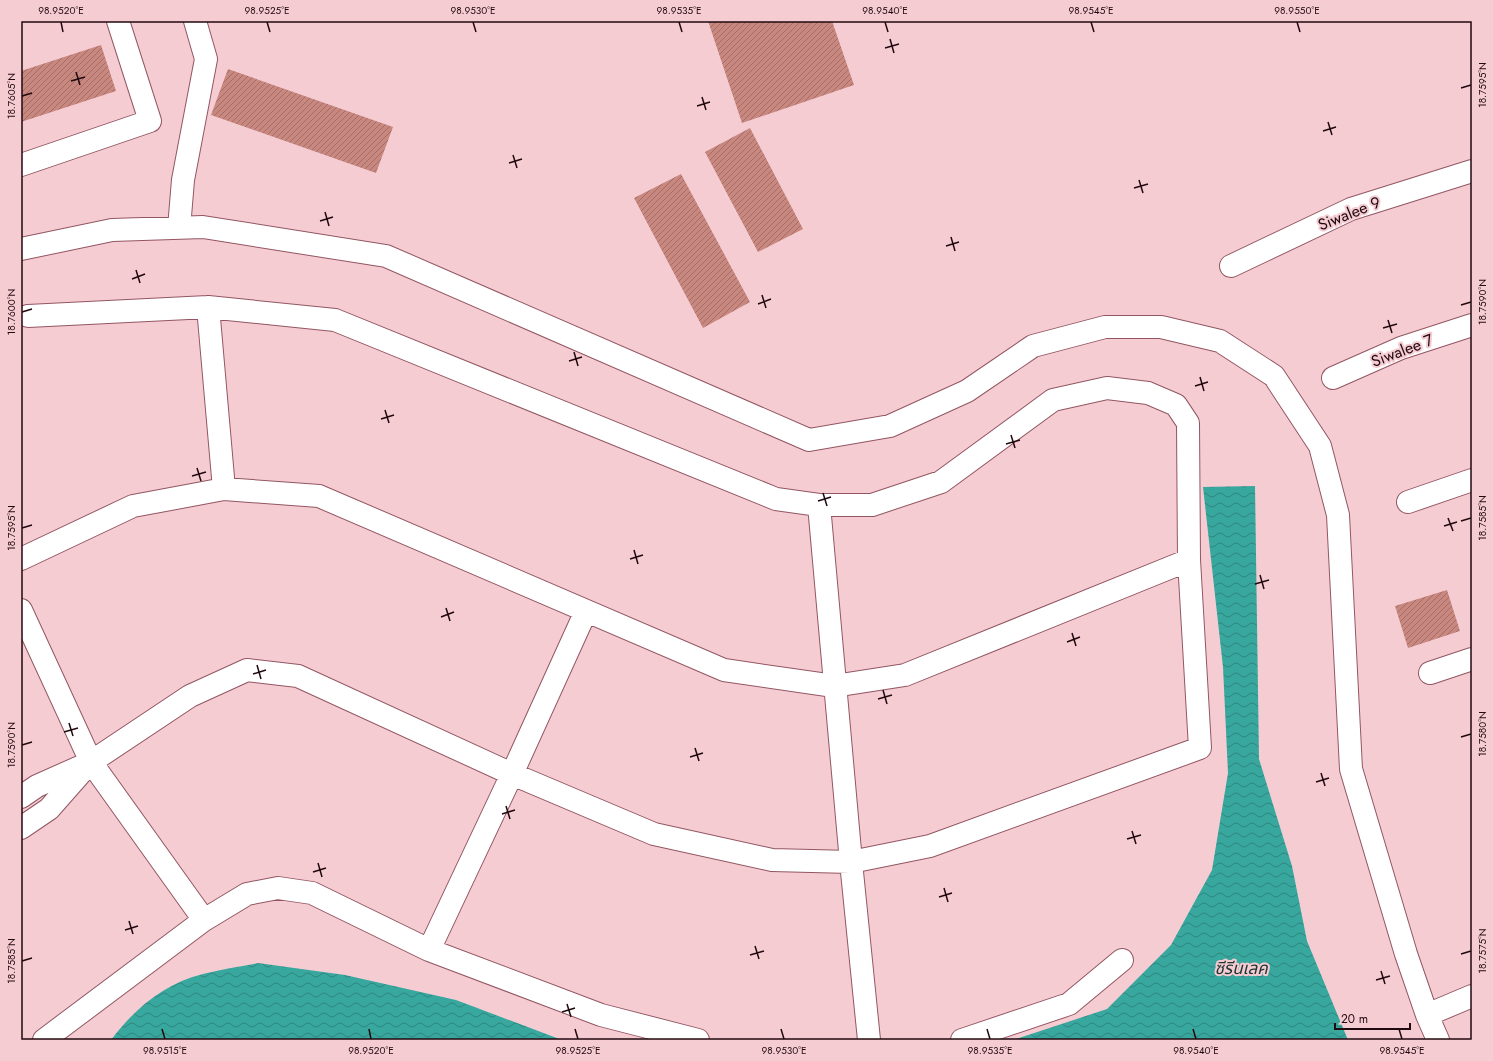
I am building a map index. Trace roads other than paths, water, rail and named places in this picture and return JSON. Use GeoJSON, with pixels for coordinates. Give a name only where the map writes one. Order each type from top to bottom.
{"type":"FeatureCollection","features":[{"type":"Feature","properties":{"kind":"street"},"geometry":{"type":"LineString","coordinates":[[21,165],[150,121],[118,21]]}},
{"type":"Feature","properties":{"kind":"street"},"geometry":{"type":"LineString","coordinates":[[179,228],[183,180],[206,60],[195,21]]}},
{"type":"Feature","properties":{"kind":"street","name":"Siwalee 9"},"geometry":{"type":"LineString","coordinates":[[1231,266],[1351,209],[1472,171]]}},
{"type":"Feature","properties":{"kind":"street"},"geometry":{"type":"LineString","coordinates":[[21,249],[112,230],[203,226],[386,256],[809,440],[890,426],[967,391],[1033,346],[1105,327],[1160,326],[1220,341],[1274,376],[1320,446],[1338,516],[1351,769],[1406,954],[1427,1015],[1438,1040]]}},
{"type":"Feature","properties":{"kind":"street"},"geometry":{"type":"LineString","coordinates":[[21,797],[37,786],[90,762],[190,696],[247,670],[298,676],[512,774],[654,834],[772,860],[851,862],[930,846],[1200,748],[1189,560],[1188,423],[1176,405],[1148,393],[1107,388],[1053,400],[941,482],[872,505],[819,505],[776,498],[335,320],[208,307],[28,316]]}},
{"type":"Feature","properties":{"kind":"street"},"geometry":{"type":"LineString","coordinates":[[208,307],[224,489]]}},
{"type":"Feature","properties":{"kind":"street","name":"Siwalee 7"},"geometry":{"type":"LineString","coordinates":[[1333,378],[1401,348],[1472,325]]}},
{"type":"Feature","properties":{"kind":"street"},"geometry":{"type":"LineString","coordinates":[[1408,502],[1472,480]]}},
{"type":"Feature","properties":{"kind":"street"},"geometry":{"type":"LineString","coordinates":[[21,559],[133,506],[224,489],[319,496],[724,670],[834,686],[905,675],[1189,560]]}},
{"type":"Feature","properties":{"kind":"street"},"geometry":{"type":"LineString","coordinates":[[819,505],[834,686],[869,1040]]}},
{"type":"Feature","properties":{"kind":"street"},"geometry":{"type":"LineString","coordinates":[[21,610],[90,762],[204,920]]}},
{"type":"Feature","properties":{"kind":"street"},"geometry":{"type":"LineString","coordinates":[[429,950],[512,774],[586,611]]}},
{"type":"Feature","properties":{"kind":"street"},"geometry":{"type":"LineString","coordinates":[[1430,673],[1472,659]]}},
{"type":"Feature","properties":{"kind":"street"},"geometry":{"type":"LineString","coordinates":[[21,828],[49,809],[90,762]]}},
{"type":"Feature","properties":{"kind":"street"},"geometry":{"type":"LineString","coordinates":[[44,1040],[204,920],[247,894],[278,888],[312,893],[429,950],[601,1015],[698,1040]]}},
{"type":"Feature","properties":{"kind":"street"},"geometry":{"type":"LineString","coordinates":[[962,1040],[1069,1004],[1122,960]]}},
{"type":"Feature","properties":{"kind":"street"},"geometry":{"type":"LineString","coordinates":[[1427,1015],[1472,996]]}},
{"type":"Feature","properties":{"kind":"water","name":"ซีรีนเลค"},"geometry":{"type":"Polygon","coordinates":[[[1255,486],[1259,759],[1292,866],[1307,941],[1348,1040],[1013,1040],[1107,1009],[1171,945],[1212,870],[1228,773],[1223,667],[1203,487],[1255,486]]]}},
{"type":"Feature","properties":{"kind":"water"},"geometry":{"type":"Polygon","coordinates":[[[258,963],[345,975],[456,1000],[562,1040],[111,1040],[140,1008],[163,991],[176,984],[189,978],[210,972],[258,963]]]}}]}
